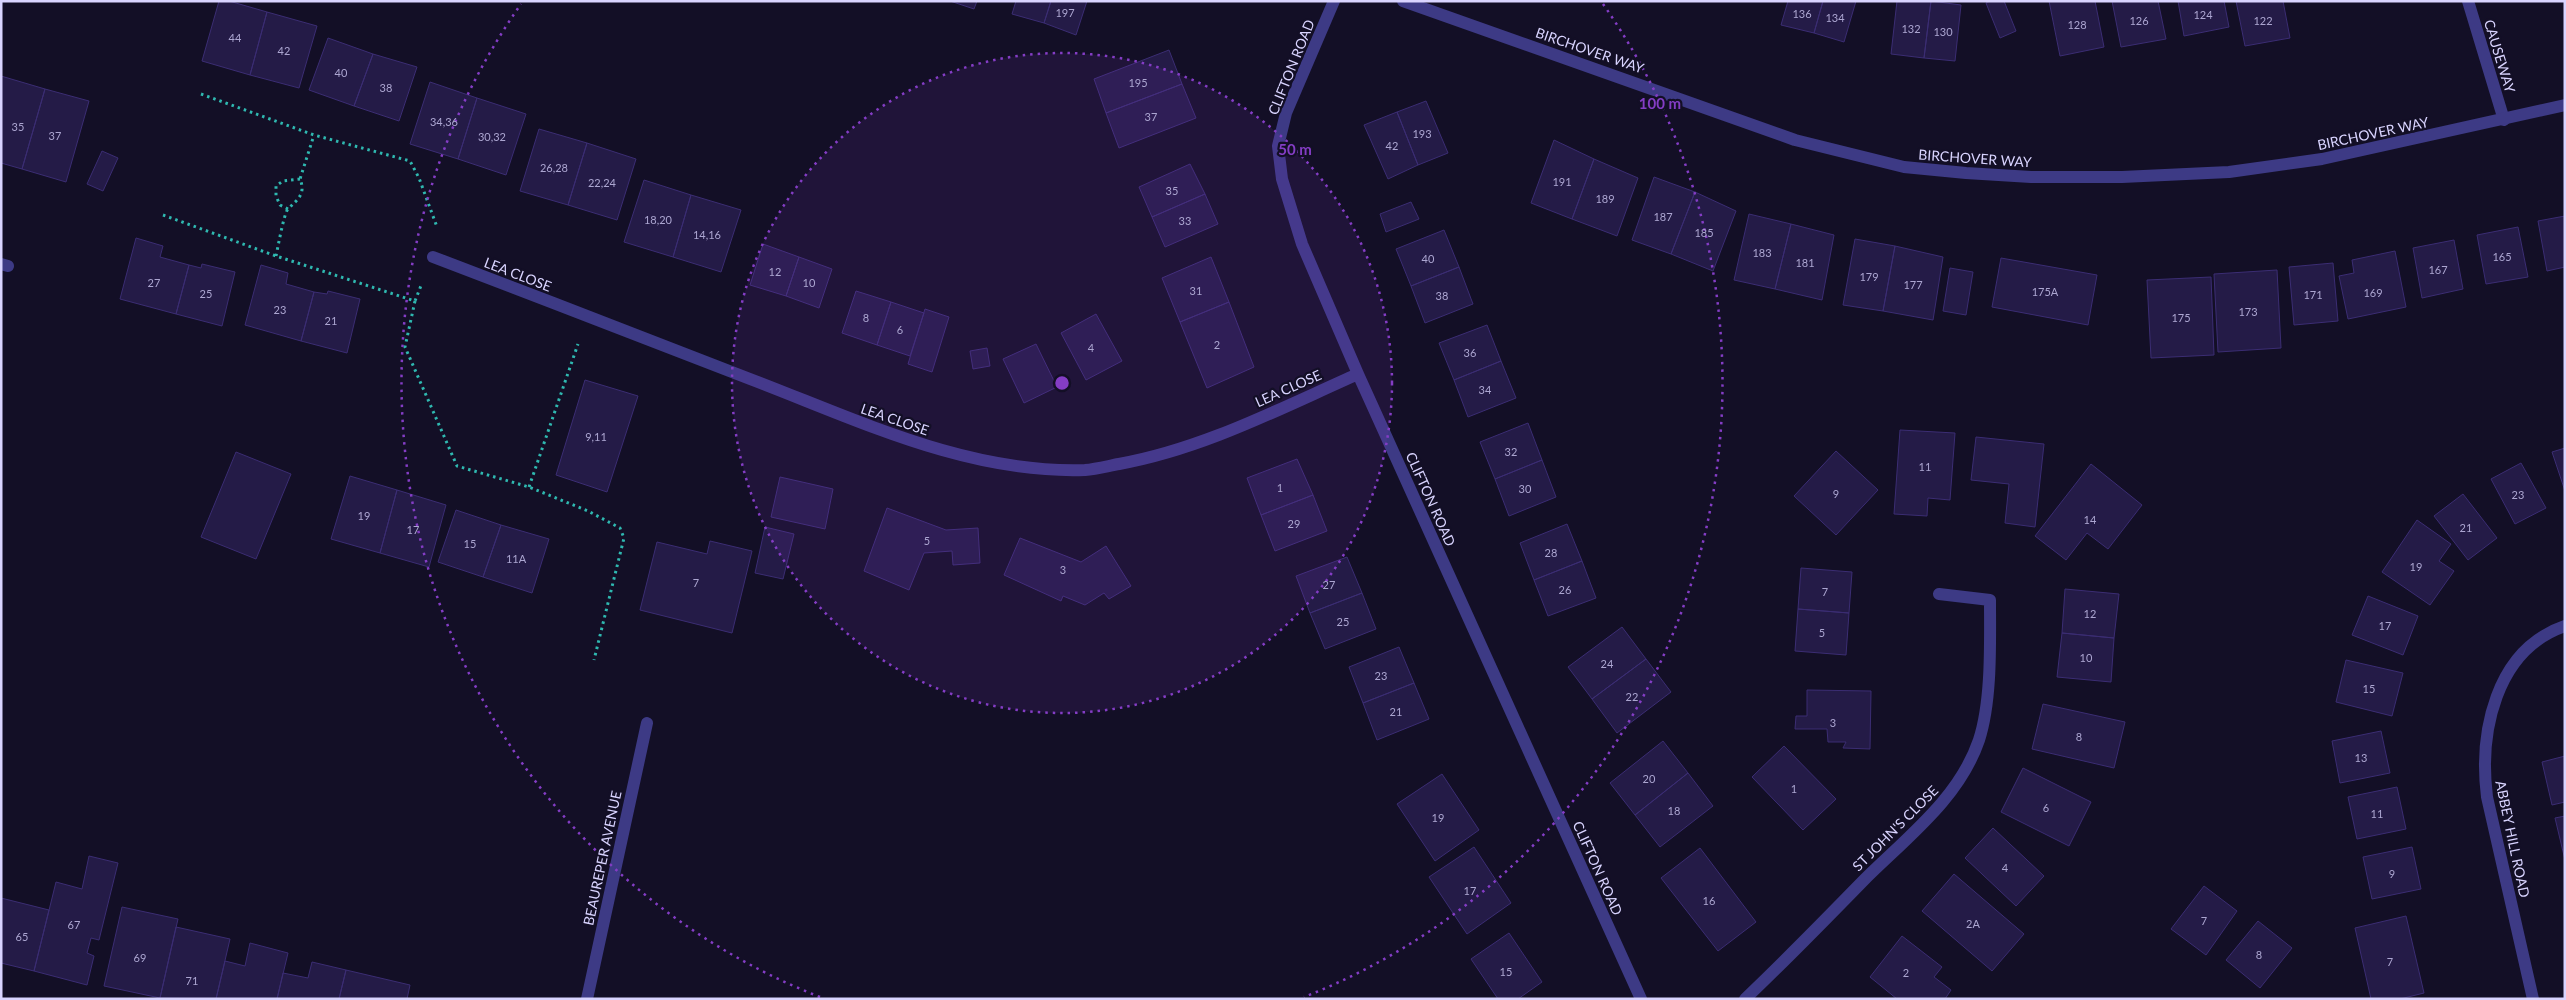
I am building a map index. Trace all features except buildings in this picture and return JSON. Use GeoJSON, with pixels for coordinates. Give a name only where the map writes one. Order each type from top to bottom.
{"type":"FeatureCollection","features":[{"type":"Feature","properties":{"kind":"street","name":"CLIFTON ROAD"},"geometry":{"type":"LineString","coordinates":[[1334,1],[1286,113],[1278,146],[1282,179],[1302,244],[1358,374],[1641,999]]}},
{"type":"Feature","properties":{"kind":"street","name":"BIRCHOVER WAY"},"geometry":{"type":"LineString","coordinates":[[1403,1],[1692,101],[1795,140],[1904,167],[2031,177],[2122,177],[2229,172],[2322,160],[2565,105]]}},
{"type":"Feature","properties":{"kind":"street","name":"CAUSEWAY"},"geometry":{"type":"LineString","coordinates":[[2468,1],[2504,120]]}},
{"type":"Feature","properties":{"kind":"street","name":"LEA CLOSE"},"geometry":{"type":"LineString","coordinates":[[433,257],[588,316],[867,427],[940,450],[1010,466],[1086,470],[1144,460],[1200,443],[1358,374]]}},
{"type":"Feature","properties":{"kind":"street","name":"ST JOHN'S CLOSE"},"geometry":{"type":"LineString","coordinates":[[1745,999],[1927,819],[1965,772],[1979,738],[1985,704],[1989,666],[1990,600],[1938,594]]}},
{"type":"Feature","properties":{"kind":"street","name":"ABBEY HILL ROAD"},"geometry":{"type":"LineString","coordinates":[[2533,999],[2487,797],[2484,747],[2495,697],[2506,676],[2523,654],[2539,638],[2565,626]]}},
{"type":"Feature","properties":{"kind":"street","name":"BEAUREPER AVENUE"},"geometry":{"type":"LineString","coordinates":[[587,999],[647,723]]}},
{"type":"Feature","properties":{"kind":"path"},"geometry":{"type":"LineString","coordinates":[[201,94],[314,134],[410,161],[419,178],[437,227],[433,257],[415,301],[405,347],[457,466],[529,488],[608,520],[620,528],[624,538],[594,660]]}},
{"type":"Feature","properties":{"kind":"path"},"geometry":{"type":"LineString","coordinates":[[276,256],[288,209],[300,198],[303,187],[300,179],[314,134]]}},
{"type":"Feature","properties":{"kind":"path"},"geometry":{"type":"LineString","coordinates":[[288,209],[280,205],[276,196],[276,186],[284,181],[300,179]]}},
{"type":"Feature","properties":{"kind":"path"},"geometry":{"type":"LineString","coordinates":[[163,215],[276,256],[415,301]]}},
{"type":"Feature","properties":{"kind":"path"},"geometry":{"type":"LineString","coordinates":[[529,488],[588,316]]}}]}
